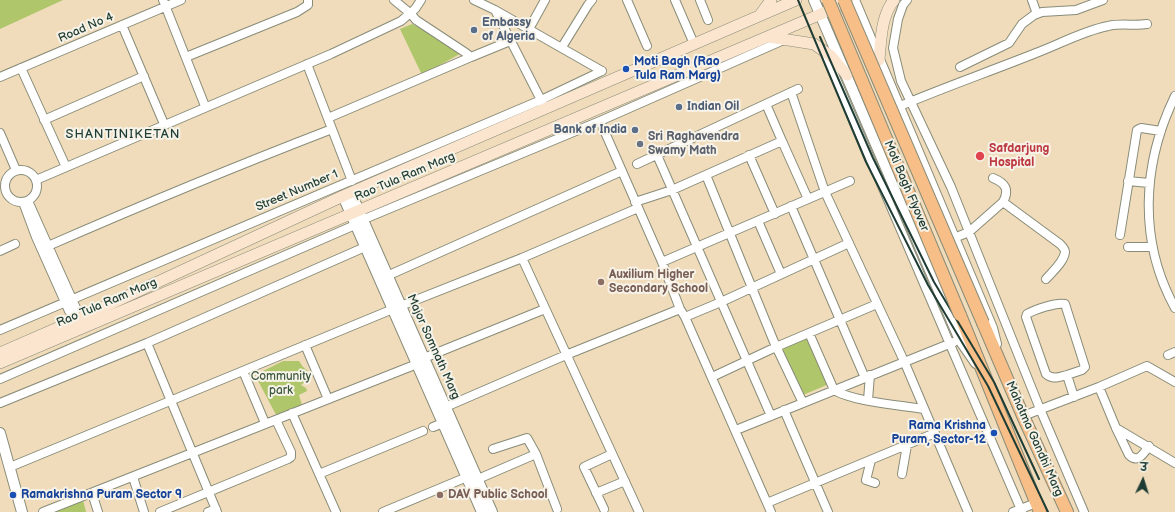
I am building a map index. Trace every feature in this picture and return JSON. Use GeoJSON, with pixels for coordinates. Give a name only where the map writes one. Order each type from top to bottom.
{"type":"FeatureCollection","features":[{"type":"Feature","properties":{"kind":"main road"},"geometry":{"type":"LineString","coordinates":[[760,16],[771,0]]}},
{"type":"Feature","properties":{"kind":"main road","name":"Rao Tula Ram Marg"},"geometry":{"type":"LineString","coordinates":[[0,353],[76,316],[347,195],[543,104],[694,44],[796,0]]}},
{"type":"Feature","properties":{"kind":"main road","name":"Moti Bagh Flyover"},"geometry":{"type":"LineString","coordinates":[[828,0],[983,372]]}},
{"type":"Feature","properties":{"kind":"main road","name":"Moti Bagh Flyover"},"geometry":{"type":"LineString","coordinates":[[844,0],[1001,367]]}},
{"type":"Feature","properties":{"kind":"main road","name":"Rao Tula Ram Marg"},"geometry":{"type":"LineString","coordinates":[[0,363],[357,218],[821,14],[848,0]]}},
{"type":"Feature","properties":{"kind":"main road"},"geometry":{"type":"LineString","coordinates":[[881,64],[883,26],[894,0]]}},
{"type":"Feature","properties":{"kind":"main road"},"geometry":{"type":"LineString","coordinates":[[768,36],[814,44],[831,56],[848,77]]}},
{"type":"Feature","properties":{"kind":"main road","name":"Mahatma Gandhi Marg"},"geometry":{"type":"LineString","coordinates":[[1001,367],[1067,512]]}},
{"type":"Feature","properties":{"kind":"main road","name":"Mahatma Gandhi Marg"},"geometry":{"type":"LineString","coordinates":[[983,372],[1038,508]]}},
{"type":"Feature","properties":{"kind":"street","name":"Road No 4"},"geometry":{"type":"LineString","coordinates":[[0,77],[122,25],[165,3],[181,0]]}},
{"type":"Feature","properties":{"kind":"street"},"geometry":{"type":"LineString","coordinates":[[186,57],[297,12],[308,6],[308,0]]}},
{"type":"Feature","properties":{"kind":"street"},"geometry":{"type":"LineString","coordinates":[[394,0],[416,20],[471,57]]}},
{"type":"Feature","properties":{"kind":"street"},"geometry":{"type":"LineString","coordinates":[[36,180],[205,106],[307,64],[401,21],[410,14],[421,0]]}},
{"type":"Feature","properties":{"kind":"street"},"geometry":{"type":"LineString","coordinates":[[474,0],[562,48],[592,0]]}},
{"type":"Feature","properties":{"kind":"street"},"geometry":{"type":"LineString","coordinates":[[529,29],[545,0]]}},
{"type":"Feature","properties":{"kind":"street"},"geometry":{"type":"LineString","coordinates":[[628,0],[647,46]]}},
{"type":"Feature","properties":{"kind":"street"},"geometry":{"type":"LineString","coordinates":[[675,0],[694,44]]}},
{"type":"Feature","properties":{"kind":"street"},"geometry":{"type":"LineString","coordinates":[[700,0],[708,20]]}},
{"type":"Feature","properties":{"kind":"street"},"geometry":{"type":"LineString","coordinates":[[814,0],[848,77],[880,168],[955,342],[1019,511],[1038,508]]}},
{"type":"Feature","properties":{"kind":"street"},"geometry":{"type":"LineString","coordinates":[[854,0],[900,106],[992,328],[1001,367]]}},
{"type":"Feature","properties":{"kind":"street"},"geometry":{"type":"LineString","coordinates":[[907,0],[903,5],[898,19],[893,48],[901,81],[951,187],[1040,409],[1084,512]]}},
{"type":"Feature","properties":{"kind":"street"},"geometry":{"type":"LineString","coordinates":[[1032,0],[1038,14]]}},
{"type":"Feature","properties":{"kind":"street"},"geometry":{"type":"LineString","coordinates":[[960,67],[1009,43],[1028,18],[1042,12],[1076,10],[1103,0]]}},
{"type":"Feature","properties":{"kind":"street"},"geometry":{"type":"LineString","coordinates":[[165,3],[205,106]]}},
{"type":"Feature","properties":{"kind":"street"},"geometry":{"type":"LineString","coordinates":[[494,10],[543,104]]}},
{"type":"Feature","properties":{"kind":"street"},"geometry":{"type":"LineString","coordinates":[[900,106],[995,68],[1035,54],[1094,29],[1109,26],[1136,26],[1147,24]]}},
{"type":"Feature","properties":{"kind":"street"},"geometry":{"type":"LineString","coordinates":[[122,25],[164,124]]}},
{"type":"Feature","properties":{"kind":"street"},"geometry":{"type":"LineString","coordinates":[[0,378],[357,218],[600,121],[787,39]]}},
{"type":"Feature","properties":{"kind":"street"},"geometry":{"type":"LineString","coordinates":[[328,118],[510,41]]}},
{"type":"Feature","properties":{"kind":"street","name":"Street Number 1"},"geometry":{"type":"LineString","coordinates":[[0,330],[352,181],[543,104],[602,71],[562,48]]}},
{"type":"Feature","properties":{"kind":"street"},"geometry":{"type":"LineString","coordinates":[[824,50],[849,111],[880,168]]}},
{"type":"Feature","properties":{"kind":"street"},"geometry":{"type":"LineString","coordinates":[[307,64],[352,181]]}},
{"type":"Feature","properties":{"kind":"street"},"geometry":{"type":"LineString","coordinates":[[848,77],[881,64]]}},
{"type":"Feature","properties":{"kind":"street"},"geometry":{"type":"LineString","coordinates":[[21,68],[66,167]]}},
{"type":"Feature","properties":{"kind":"street"},"geometry":{"type":"LineString","coordinates":[[44,120],[144,76]]}},
{"type":"Feature","properties":{"kind":"street"},"geometry":{"type":"LineString","coordinates":[[637,164],[794,91],[825,192],[904,361],[968,512]]}},
{"type":"Feature","properties":{"kind":"street"},"geometry":{"type":"LineString","coordinates":[[1175,96],[1165,116],[1161,131],[1150,184],[1148,217],[1152,247],[1160,275],[1175,308]]}},
{"type":"Feature","properties":{"kind":"street"},"geometry":{"type":"LineString","coordinates":[[766,104],[808,199]]}},
{"type":"Feature","properties":{"kind":"street"},"geometry":{"type":"LineString","coordinates":[[600,121],[662,262],[680,309],[736,430],[771,512]]}},
{"type":"Feature","properties":{"kind":"street"},"geometry":{"type":"LineString","coordinates":[[1120,234],[1137,130],[1141,128],[1161,131]]}},
{"type":"Feature","properties":{"kind":"street"},"geometry":{"type":"LineString","coordinates":[[48,246],[160,198],[332,129]]}},
{"type":"Feature","properties":{"kind":"street"},"geometry":{"type":"LineString","coordinates":[[0,133],[16,170]]}},
{"type":"Feature","properties":{"kind":"street"},"geometry":{"type":"LineString","coordinates":[[10,467],[522,258],[782,141]]}},
{"type":"Feature","properties":{"kind":"street"},"geometry":{"type":"LineString","coordinates":[[656,155],[771,416]]}},
{"type":"Feature","properties":{"kind":"street"},"geometry":{"type":"LineString","coordinates":[[749,156],[775,214]]}},
{"type":"Feature","properties":{"kind":"street"},"geometry":{"type":"LineString","coordinates":[[16,170],[26,170],[34,176],[36,180],[37,190],[35,194],[25,202],[13,200],[3,194],[7,177],[16,170]]}},
{"type":"Feature","properties":{"kind":"street"},"geometry":{"type":"LineString","coordinates":[[387,276],[622,171]]}},
{"type":"Feature","properties":{"kind":"street"},"geometry":{"type":"LineString","coordinates":[[706,175],[776,347],[803,403]]}},
{"type":"Feature","properties":{"kind":"street"},"geometry":{"type":"LineString","coordinates":[[954,238],[969,232],[1003,202],[1006,197],[1005,186],[1002,182],[993,178]]}},
{"type":"Feature","properties":{"kind":"street"},"geometry":{"type":"LineString","coordinates":[[662,262],[850,181]]}},
{"type":"Feature","properties":{"kind":"street"},"geometry":{"type":"LineString","coordinates":[[1128,181],[1150,184]]}},
{"type":"Feature","properties":{"kind":"street","name":"Major Somnath Marg"},"geometry":{"type":"LineString","coordinates":[[347,195],[357,218],[387,276],[397,308]]}},
{"type":"Feature","properties":{"kind":"street"},"geometry":{"type":"LineString","coordinates":[[25,202],[48,246],[55,270],[68,301],[76,308],[76,316]]}},
{"type":"Feature","properties":{"kind":"street"},"geometry":{"type":"LineString","coordinates":[[25,202],[36,238],[55,270]]}},
{"type":"Feature","properties":{"kind":"street"},"geometry":{"type":"LineString","coordinates":[[1003,202],[1060,244],[1064,249],[1065,253],[1061,261],[1046,279]]}},
{"type":"Feature","properties":{"kind":"street"},"geometry":{"type":"LineString","coordinates":[[791,206],[840,320],[867,376],[868,400]]}},
{"type":"Feature","properties":{"kind":"street","name":"Major Somnath Marg"},"geometry":{"type":"LineString","coordinates":[[357,218],[365,247],[397,308],[442,409],[478,479],[492,512]]}},
{"type":"Feature","properties":{"kind":"street"},"geometry":{"type":"LineString","coordinates":[[758,221],[781,274]]}},
{"type":"Feature","properties":{"kind":"street"},"geometry":{"type":"LineString","coordinates":[[685,317],[849,243]]}},
{"type":"Feature","properties":{"kind":"street"},"geometry":{"type":"LineString","coordinates":[[0,251],[15,244]]}},
{"type":"Feature","properties":{"kind":"street"},"geometry":{"type":"LineString","coordinates":[[0,403],[147,343],[365,247]]}},
{"type":"Feature","properties":{"kind":"street"},"geometry":{"type":"LineString","coordinates":[[1128,247],[1152,247]]}},
{"type":"Feature","properties":{"kind":"street"},"geometry":{"type":"LineString","coordinates":[[522,258],[639,512]]}},
{"type":"Feature","properties":{"kind":"street"},"geometry":{"type":"LineString","coordinates":[[1059,303],[1065,304],[1085,367],[1082,370],[1067,375],[1053,378],[1046,374],[1026,317],[1027,314],[1032,311],[1059,303]]}},
{"type":"Feature","properties":{"kind":"street"},"geometry":{"type":"LineString","coordinates":[[712,377],[776,347],[877,304]]}},
{"type":"Feature","properties":{"kind":"street"},"geometry":{"type":"LineString","coordinates":[[43,512],[328,399],[545,308]]}},
{"type":"Feature","properties":{"kind":"street"},"geometry":{"type":"LineString","coordinates":[[442,409],[566,355],[680,309]]}},
{"type":"Feature","properties":{"kind":"street"},"geometry":{"type":"LineString","coordinates":[[809,333],[834,390],[841,394],[868,400],[924,409]]}},
{"type":"Feature","properties":{"kind":"street"},"geometry":{"type":"LineString","coordinates":[[736,430],[904,361],[955,342]]}},
{"type":"Feature","properties":{"kind":"street"},"geometry":{"type":"LineString","coordinates":[[955,342],[983,372]]}},
{"type":"Feature","properties":{"kind":"street"},"geometry":{"type":"LineString","coordinates":[[147,343],[208,492],[214,511]]}},
{"type":"Feature","properties":{"kind":"street"},"geometry":{"type":"LineString","coordinates":[[305,346],[328,399]]}},
{"type":"Feature","properties":{"kind":"street"},"geometry":{"type":"LineString","coordinates":[[1023,416],[1099,387],[1147,366],[1175,382]]}},
{"type":"Feature","properties":{"kind":"street"},"geometry":{"type":"LineString","coordinates":[[243,371],[265,423]]}},
{"type":"Feature","properties":{"kind":"street"},"geometry":{"type":"LineString","coordinates":[[1067,375],[1074,396]]}},
{"type":"Feature","properties":{"kind":"street"},"geometry":{"type":"LineString","coordinates":[[1099,387],[1129,455],[1132,458],[1142,457],[1149,446]]}},
{"type":"Feature","properties":{"kind":"street","name":"Major Somnath Marg"},"geometry":{"type":"LineString","coordinates":[[442,409],[438,425],[467,477],[482,512]]}},
{"type":"Feature","properties":{"kind":"street"},"geometry":{"type":"LineString","coordinates":[[784,410],[828,512]]}},
{"type":"Feature","properties":{"kind":"street"},"geometry":{"type":"LineString","coordinates":[[292,413],[336,512]]}},
{"type":"Feature","properties":{"kind":"street"},"geometry":{"type":"LineString","coordinates":[[160,512],[291,457],[291,452],[276,420]]}},
{"type":"Feature","properties":{"kind":"street"},"geometry":{"type":"LineString","coordinates":[[1116,428],[1149,446],[1175,463]]}},
{"type":"Feature","properties":{"kind":"street"},"geometry":{"type":"LineString","coordinates":[[319,474],[423,431]]}},
{"type":"Feature","properties":{"kind":"street"},"geometry":{"type":"LineString","coordinates":[[0,433],[22,512]]}},
{"type":"Feature","properties":{"kind":"street"},"geometry":{"type":"LineString","coordinates":[[767,503],[935,434]]}},
{"type":"Feature","properties":{"kind":"street"},"geometry":{"type":"LineString","coordinates":[[493,449],[526,438],[536,454],[555,511]]}},
{"type":"Feature","properties":{"kind":"street"},"geometry":{"type":"LineString","coordinates":[[902,474],[907,445]]}},
{"type":"Feature","properties":{"kind":"street"},"geometry":{"type":"LineString","coordinates":[[478,479],[536,454]]}},
{"type":"Feature","properties":{"kind":"street"},"geometry":{"type":"LineString","coordinates":[[604,509],[584,467],[612,454]]}},
{"type":"Feature","properties":{"kind":"street"},"geometry":{"type":"LineString","coordinates":[[871,460],[866,480],[874,483]]}},
{"type":"Feature","properties":{"kind":"street"},"geometry":{"type":"LineString","coordinates":[[133,477],[144,512]]}},
{"type":"Feature","properties":{"kind":"street"},"geometry":{"type":"LineString","coordinates":[[383,512],[467,477]]}},
{"type":"Feature","properties":{"kind":"street"},"geometry":{"type":"LineString","coordinates":[[596,493],[624,481]]}},
{"type":"Feature","properties":{"kind":"street"},"geometry":{"type":"LineString","coordinates":[[92,493],[98,512]]}},
{"type":"Feature","properties":{"kind":"green space"},"geometry":{"type":"Polygon","coordinates":[[[0,0],[63,0],[0,29],[0,0]]]}},
{"type":"Feature","properties":{"kind":"green space"},"geometry":{"type":"Polygon","coordinates":[[[412,24],[465,51],[422,75],[400,29],[412,24]]]}},
{"type":"Feature","properties":{"kind":"green space"},"geometry":{"type":"Polygon","coordinates":[[[808,337],[829,384],[803,395],[782,348],[808,337]]]}},
{"type":"Feature","properties":{"kind":"green space","name":"Community park"},"geometry":{"type":"Polygon","coordinates":[[[283,361],[299,361],[308,371],[305,377],[306,381],[301,385],[306,388],[307,391],[299,395],[302,405],[277,415],[255,375],[283,361]]]}},
{"type":"Feature","properties":{"kind":"green space"},"geometry":{"type":"Polygon","coordinates":[[[83,500],[86,512],[51,512],[83,500]]]}},
{"type":"Feature","properties":{"kind":"railway"},"geometry":{"type":"LineString","coordinates":[[798,0],[866,162],[928,285],[988,386],[1048,512]]}},
{"type":"Feature","properties":{"kind":"railway"},"geometry":{"type":"LineString","coordinates":[[820,37],[873,158],[934,282],[994,382],[1039,479]]}},
{"type":"Feature","properties":{"kind":"place","name":"Embassy of Algeria"},"geometry":{"type":"Point","coordinates":[474,30]}},
{"type":"Feature","properties":{"kind":"place","name":"Moti Bagh (Rao Tula Ram Marg)"},"geometry":{"type":"Point","coordinates":[626,69]}},
{"type":"Feature","properties":{"kind":"place","name":"Indian Oil"},"geometry":{"type":"Point","coordinates":[679,107]}},
{"type":"Feature","properties":{"kind":"place","name":"Bank of India"},"geometry":{"type":"Point","coordinates":[635,130]}},
{"type":"Feature","properties":{"kind":"place","name":"Sri Raghavendra Swamy Math"},"geometry":{"type":"Point","coordinates":[640,144]}},
{"type":"Feature","properties":{"kind":"place","name":"Safdarjung Hospital"},"geometry":{"type":"Point","coordinates":[980,156]}},
{"type":"Feature","properties":{"kind":"place","name":"Auxilium Higher Secondary School"},"geometry":{"type":"Point","coordinates":[601,282]}},
{"type":"Feature","properties":{"kind":"place","name":"Rama Krishna Puram, Sector-12"},"geometry":{"type":"Point","coordinates":[994,433]}},
{"type":"Feature","properties":{"kind":"place","name":"Ramakrishna Puram Sector 9"},"geometry":{"type":"Point","coordinates":[13,495]}},
{"type":"Feature","properties":{"kind":"place","name":"DAV Public School"},"geometry":{"type":"Point","coordinates":[440,495]}},
{"type":"Feature","properties":{"kind":"district","name":"SHANTINIKETAN"},"geometry":{"type":"Point","coordinates":[123,135]}}]}
